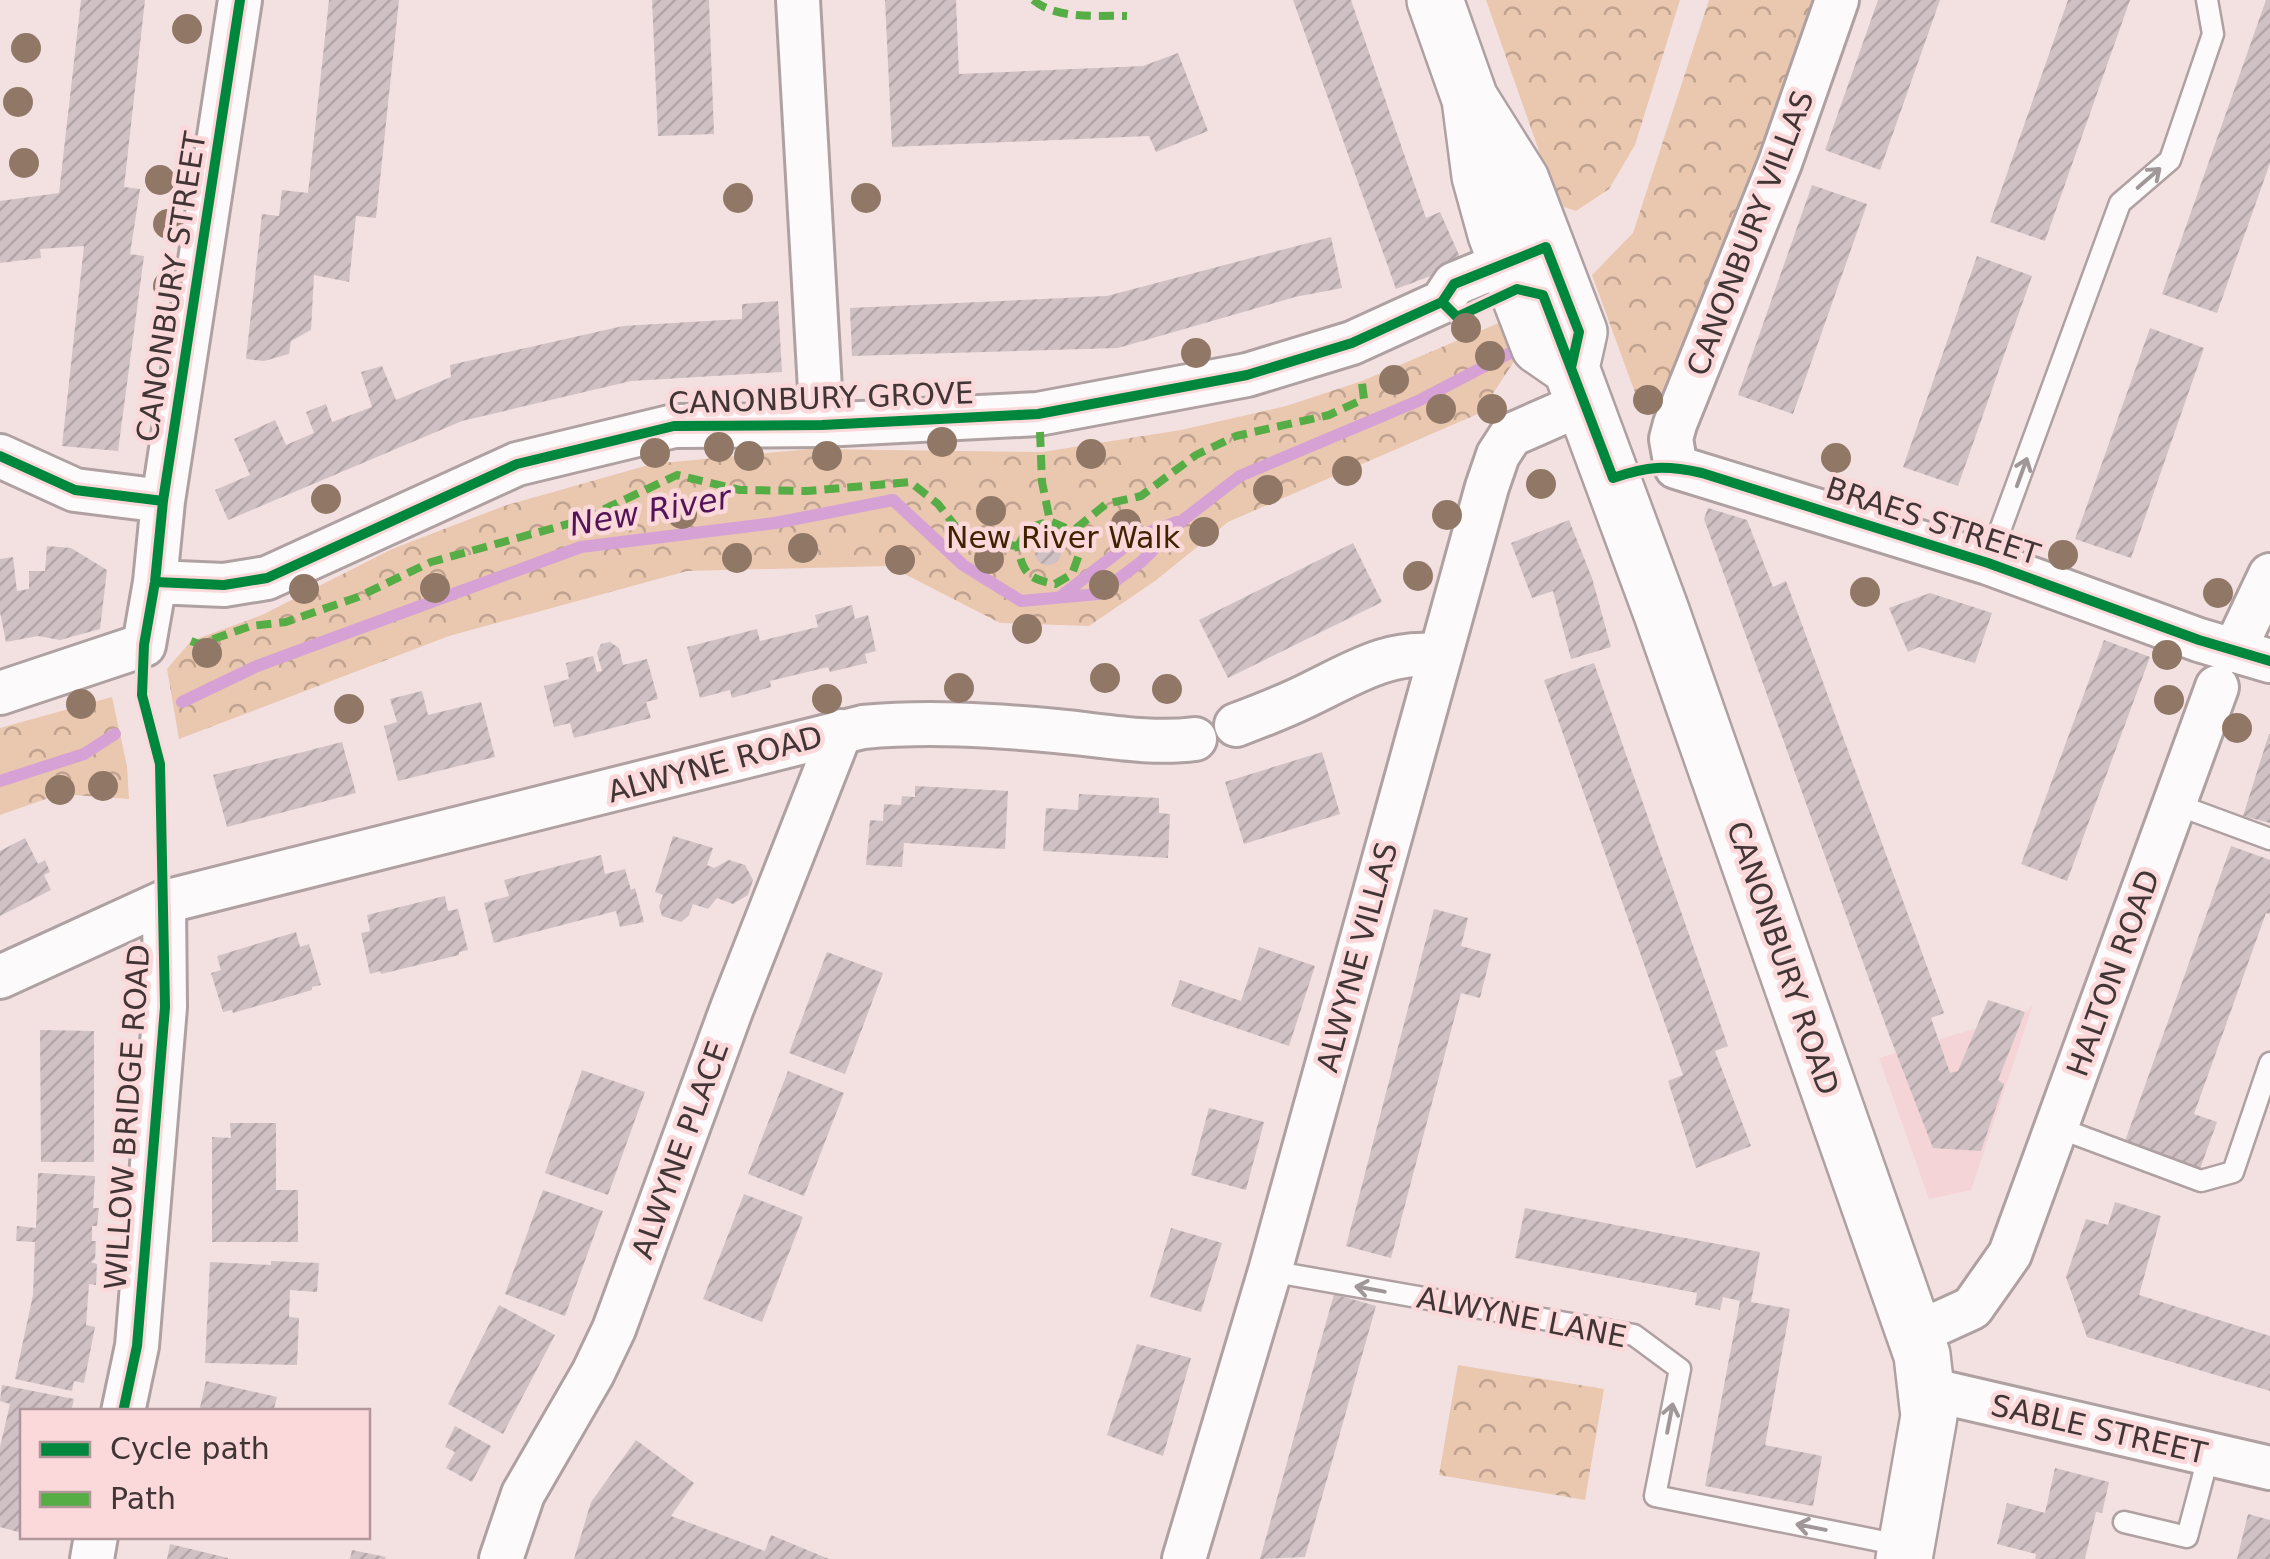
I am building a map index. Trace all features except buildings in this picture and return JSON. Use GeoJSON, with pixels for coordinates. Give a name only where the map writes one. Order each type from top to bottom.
{"type":"FeatureCollection","features":[{"type":"Feature","properties":{"kind":"main road","name":"CANONBURY ROAD"},"geometry":{"type":"LineString","coordinates":[[1435,0],[1470,99],[1480,176],[1506,262],[1539,346],[1578,386]]}},
{"type":"Feature","properties":{"kind":"main road","name":"CANONBURY ROAD"},"geometry":{"type":"LineString","coordinates":[[1470,99],[1521,180],[1579,332],[1578,386],[1915,1334],[1928,1389],[1925,1445],[1906,1552]]}},
{"type":"Feature","properties":{"kind":"street","name":"CANONBURY STREET"},"geometry":{"type":"LineString","coordinates":[[155,582],[162,500],[240,0]]}},
{"type":"Feature","properties":{"kind":"street"},"geometry":{"type":"LineString","coordinates":[[798,0],[822,425]]}},
{"type":"Feature","properties":{"kind":"street","name":"CANONBURY VILLAS"},"geometry":{"type":"LineString","coordinates":[[1676,467],[1671,439],[1675,424],[1780,163],[1837,0]]}},
{"type":"Feature","properties":{"kind":"street","name":"CANONBURY GROVE"},"geometry":{"type":"LineString","coordinates":[[155,582],[224,585],[267,578],[517,464],[674,426],[822,425],[1038,414],[1247,376],[1352,343],[1442,302],[1454,284],[1506,262]]}},
{"type":"Feature","properties":{"kind":"street","name":"ALWYNE VILLAS"},"geometry":{"type":"LineString","coordinates":[[1184,1559],[1270,1271],[1488,487],[1504,443],[1578,386]]}},
{"type":"Feature","properties":{"kind":"street"},"geometry":{"type":"LineString","coordinates":[[0,456],[74,490],[162,500]]}},
{"type":"Feature","properties":{"kind":"street","name":"BRAES STREET"},"geometry":{"type":"LineString","coordinates":[[1676,467],[1988,563],[2240,666]]}},
{"type":"Feature","properties":{"kind":"street","name":"HALTON ROAD"},"geometry":{"type":"LineString","coordinates":[[1915,1334],[1972,1308],[2010,1254],[2174,804],[2240,666],[2270,575]]}},
{"type":"Feature","properties":{"kind":"street"},"geometry":{"type":"LineString","coordinates":[[0,693],[144,645],[155,582]]}},
{"type":"Feature","properties":{"kind":"street"},"geometry":{"type":"LineString","coordinates":[[1236,725],[1380,660],[1405,654],[1440,656]]}},
{"type":"Feature","properties":{"kind":"street","name":"ALWYNE ROAD"},"geometry":{"type":"LineString","coordinates":[[0,977],[164,902],[841,731],[918,723],[1147,740],[1195,738]]}},
{"type":"Feature","properties":{"kind":"street","name":"ALWYNE PLACE"},"geometry":{"type":"LineString","coordinates":[[501,1559],[523,1494],[614,1330],[732,1008],[841,731]]}},
{"type":"Feature","properties":{"kind":"street","name":"WILLOW BRIDGE ROAD"},"geometry":{"type":"LineString","coordinates":[[125,1409],[137,1346],[165,1008],[164,902]]}},
{"type":"Feature","properties":{"kind":"street","name":"SABLE STREET"},"geometry":{"type":"LineString","coordinates":[[1928,1389],[2270,1468]]}},
{"type":"Feature","properties":{"kind":"lane"},"geometry":{"type":"LineString","coordinates":[[1988,563],[2120,203],[2170,160],[2213,34],[2207,0]]}},
{"type":"Feature","properties":{"kind":"lane"},"geometry":{"type":"LineString","coordinates":[[2174,804],[2270,839]]}},
{"type":"Feature","properties":{"kind":"lane"},"geometry":{"type":"LineString","coordinates":[[2056,1127],[2201,1181],[2233,1172],[2270,1064]]}},
{"type":"Feature","properties":{"kind":"lane","name":"ALWYNE LANE"},"geometry":{"type":"LineString","coordinates":[[1270,1271],[1634,1336],[1680,1370],[1655,1496],[1906,1552]]}},
{"type":"Feature","properties":{"kind":"lane"},"geometry":{"type":"LineString","coordinates":[[2124,1522],[2187,1537],[2209,1454]]}},
{"type":"Feature","properties":{"kind":"shaded area"},"geometry":{"type":"Polygon","coordinates":[[[2033,1005],[1971,1190],[1929,1199],[1879,1058],[2025,1013],[2033,1005]]]}},
{"type":"Feature","properties":{"kind":"green space"},"geometry":{"type":"Polygon","coordinates":[[[1486,0],[1680,0],[1635,145],[1609,189],[1576,211],[1558,205],[1486,0]]]}},
{"type":"Feature","properties":{"kind":"green space"},"geometry":{"type":"Polygon","coordinates":[[[1709,0],[1818,0],[1666,413],[1641,409],[1592,275],[1633,233],[1709,0]]]}},
{"type":"Feature","properties":{"kind":"green space","name":"New River Walk"},"geometry":{"type":"Polygon","coordinates":[[[1501,322],[1515,360],[1480,413],[1228,522],[1155,581],[1089,626],[1000,623],[889,566],[687,571],[449,636],[179,739],[167,669],[191,641],[262,615],[392,549],[504,506],[652,464],[810,449],[1042,452],[1181,430],[1286,406],[1362,381],[1501,322]]]}},
{"type":"Feature","properties":{"kind":"green space"},"geometry":{"type":"Polygon","coordinates":[[[112,697],[127,766],[129,799],[60,794],[0,815],[0,728],[112,697]]]}},
{"type":"Feature","properties":{"kind":"green space"},"geometry":{"type":"Polygon","coordinates":[[[1458,1365],[1604,1389],[1585,1500],[1439,1475],[1458,1365]]]}},
{"type":"Feature","properties":{"kind":"waterway","name":"New River"},"geometry":{"type":"LineString","coordinates":[[182,702],[257,666],[581,547],[775,523],[893,500],[963,565],[1021,601],[1098,594],[1240,476],[1418,401],[1512,352]]}},
{"type":"Feature","properties":{"kind":"waterway","name":"New River"},"geometry":{"type":"LineString","coordinates":[[1060,597],[1139,536],[1177,522]]}},
{"type":"Feature","properties":{"kind":"waterway","name":"New River"},"geometry":{"type":"LineString","coordinates":[[0,781],[84,754],[115,734]]}},
{"type":"Feature","properties":{"kind":"marked path"},"geometry":{"type":"LineString","coordinates":[[1033,0],[1066,14],[1127,16]]}},
{"type":"Feature","properties":{"kind":"marked path"},"geometry":{"type":"LineString","coordinates":[[191,641],[199,644],[251,626],[286,622],[358,597],[431,562],[579,521],[677,475],[740,490],[807,491],[910,482],[938,504],[959,531],[988,543],[1018,546],[1028,573],[1055,584],[1072,574],[1080,552],[1073,531],[1106,504],[1141,496],[1196,455],[1236,436],[1329,415],[1364,399],[1361,376]]}},
{"type":"Feature","properties":{"kind":"marked path"},"geometry":{"type":"LineString","coordinates":[[1040,432],[1042,482],[1050,521],[1073,531]]}},
{"type":"Feature","properties":{"kind":"marked path"},"geometry":{"type":"LineString","coordinates":[[1018,546],[1028,528],[1050,521]]}},
{"type":"Feature","properties":{"kind":"cycle path"},"geometry":{"type":"LineString","coordinates":[[124,1409],[137,1346],[165,1007],[160,764],[142,695],[144,645],[240,0]]}},
{"type":"Feature","properties":{"kind":"cycle path"},"geometry":{"type":"LineString","coordinates":[[155,582],[224,585],[267,578],[517,464],[674,426],[822,425],[1038,414],[1247,375],[1352,343],[1442,302],[1454,284],[1546,247],[1579,332],[1571,368]]}},
{"type":"Feature","properties":{"kind":"cycle path"},"geometry":{"type":"LineString","coordinates":[[1442,302],[1457,317],[1517,289],[1543,295],[1613,478],[1657,468],[1702,473],[1988,563],[2199,640],[2270,661]]}},
{"type":"Feature","properties":{"kind":"cycle path"},"geometry":{"type":"LineString","coordinates":[[0,456],[75,490],[163,501]]}}]}
